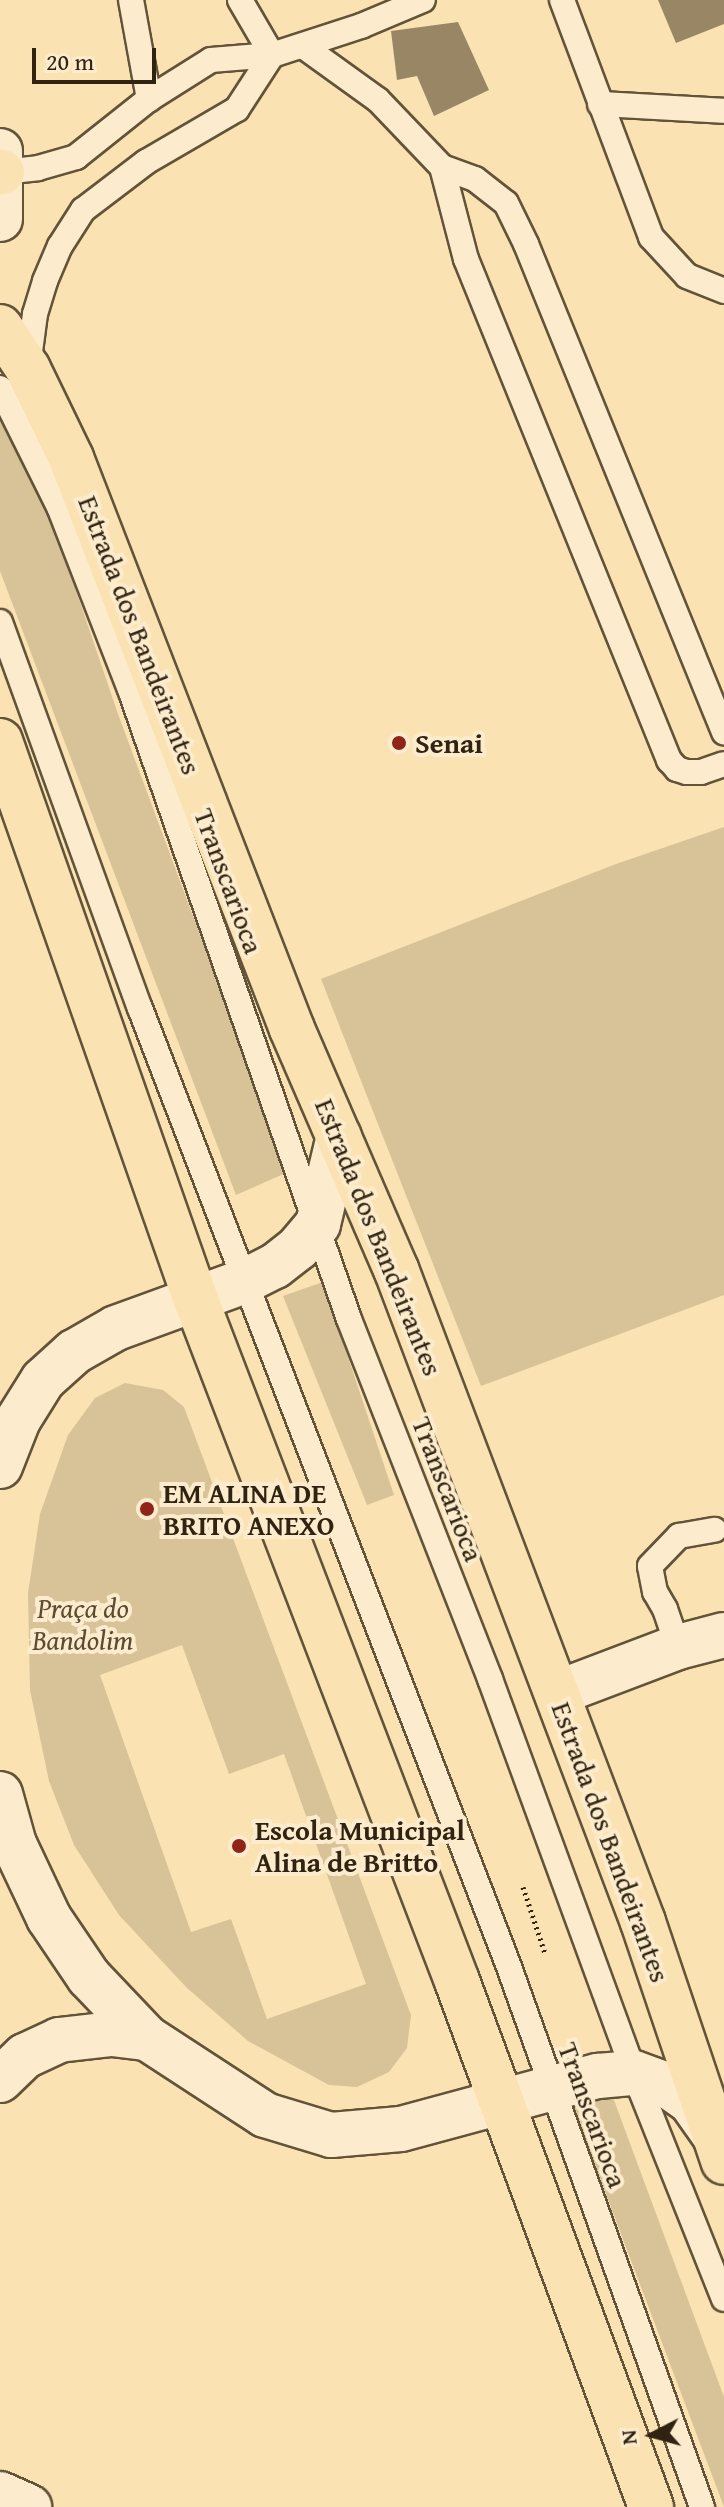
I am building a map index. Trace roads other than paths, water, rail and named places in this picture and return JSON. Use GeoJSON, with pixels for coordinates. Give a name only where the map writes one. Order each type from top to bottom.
{"type":"FeatureCollection","features":[{"type":"Feature","properties":{"kind":"main road","name":"Estrada dos Bandeirantes"},"geometry":{"type":"LineString","coordinates":[[0,327],[14,378],[71,458],[281,1001],[396,1269],[643,1922],[719,2149]]}},
{"type":"Feature","properties":{"kind":"main road"},"geometry":{"type":"LineString","coordinates":[[0,741],[196,1300],[502,2101],[651,2507]]}},
{"type":"Feature","properties":{"kind":"street"},"geometry":{"type":"LineString","coordinates":[[0,219],[1,165]]}},
{"type":"Feature","properties":{"kind":"street"},"geometry":{"type":"LineString","coordinates":[[0,1466],[18,1420],[43,1380],[74,1352],[116,1328],[245,1281],[275,1266],[298,1248],[318,1224],[339,1136]]}},
{"type":"Feature","properties":{"kind":"street"},"geometry":{"type":"LineString","coordinates":[[557,1693],[678,1647],[724,1635]]}},
{"type":"Feature","properties":{"kind":"street"},"geometry":{"type":"LineString","coordinates":[[0,1794],[14,1844],[49,1918],[89,1977],[147,2038],[265,2115],[331,2135],[401,2129],[598,2076],[634,2073],[667,2085],[691,2102],[719,2149]]}},
{"type":"Feature","properties":{"kind":"street"},"geometry":{"type":"LineString","coordinates":[[0,2080],[25,2056],[59,2040],[112,2034],[147,2038]]}},
{"type":"Feature","properties":{"kind":"street"},"geometry":{"type":"LineString","coordinates":[[0,2494],[29,2507]]}},
{"type":"Feature","properties":{"kind":"lane"},"geometry":{"type":"LineString","coordinates":[[131,0],[149,99]]}},
{"type":"Feature","properties":{"kind":"lane"},"geometry":{"type":"LineString","coordinates":[[240,0],[272,55]]}},
{"type":"Feature","properties":{"kind":"lane"},"geometry":{"type":"LineString","coordinates":[[1,165],[38,168],[76,157],[149,99],[211,60],[272,55],[423,0]]}},
{"type":"Feature","properties":{"kind":"lane"},"geometry":{"type":"LineString","coordinates":[[562,0],[651,237],[687,276],[724,291]]}},
{"type":"Feature","properties":{"kind":"lane"},"geometry":{"type":"LineString","coordinates":[[303,46],[378,100],[442,167],[475,179],[506,203],[526,244],[724,732]]}},
{"type":"Feature","properties":{"kind":"lane"},"geometry":{"type":"LineString","coordinates":[[14,378],[45,281],[60,246],[83,210],[146,162],[237,109],[272,55]]}},
{"type":"Feature","properties":{"kind":"lane"},"geometry":{"type":"LineString","coordinates":[[600,104],[724,111]]}},
{"type":"Feature","properties":{"kind":"lane"},"geometry":{"type":"LineString","coordinates":[[442,167],[466,259],[669,760],[677,769],[687,772],[701,772],[724,764]]}},
{"type":"Feature","properties":{"kind":"lane","name":"Transcarioca"},"geometry":{"type":"LineString","coordinates":[[14,378],[60,509],[131,692],[349,1319],[490,1679],[634,2073],[724,2299]]}},
{"type":"Feature","properties":{"kind":"lane","name":"Transcarioca"},"geometry":{"type":"LineString","coordinates":[[0,622],[140,1008],[552,2088],[702,2507]]}},
{"type":"Feature","properties":{"kind":"lane"},"geometry":{"type":"LineString","coordinates":[[678,1647],[665,1609],[655,1592],[650,1566],[679,1536],[714,1530]]}},
{"type":"Feature","properties":{"kind":"place","name":"Senai"},"geometry":{"type":"Point","coordinates":[399,743]}},
{"type":"Feature","properties":{"kind":"place","name":"EM ALINA DE BRITO ANEXO"},"geometry":{"type":"Point","coordinates":[147,1509]}},
{"type":"Feature","properties":{"kind":"place","name":"Escola Municipal Alina de Britto"},"geometry":{"type":"Point","coordinates":[239,1846]}},
{"type":"Feature","properties":{"kind":"park label","name":"Praça do Bandolim"},"geometry":{"type":"Point","coordinates":[83,1624]}}]}
